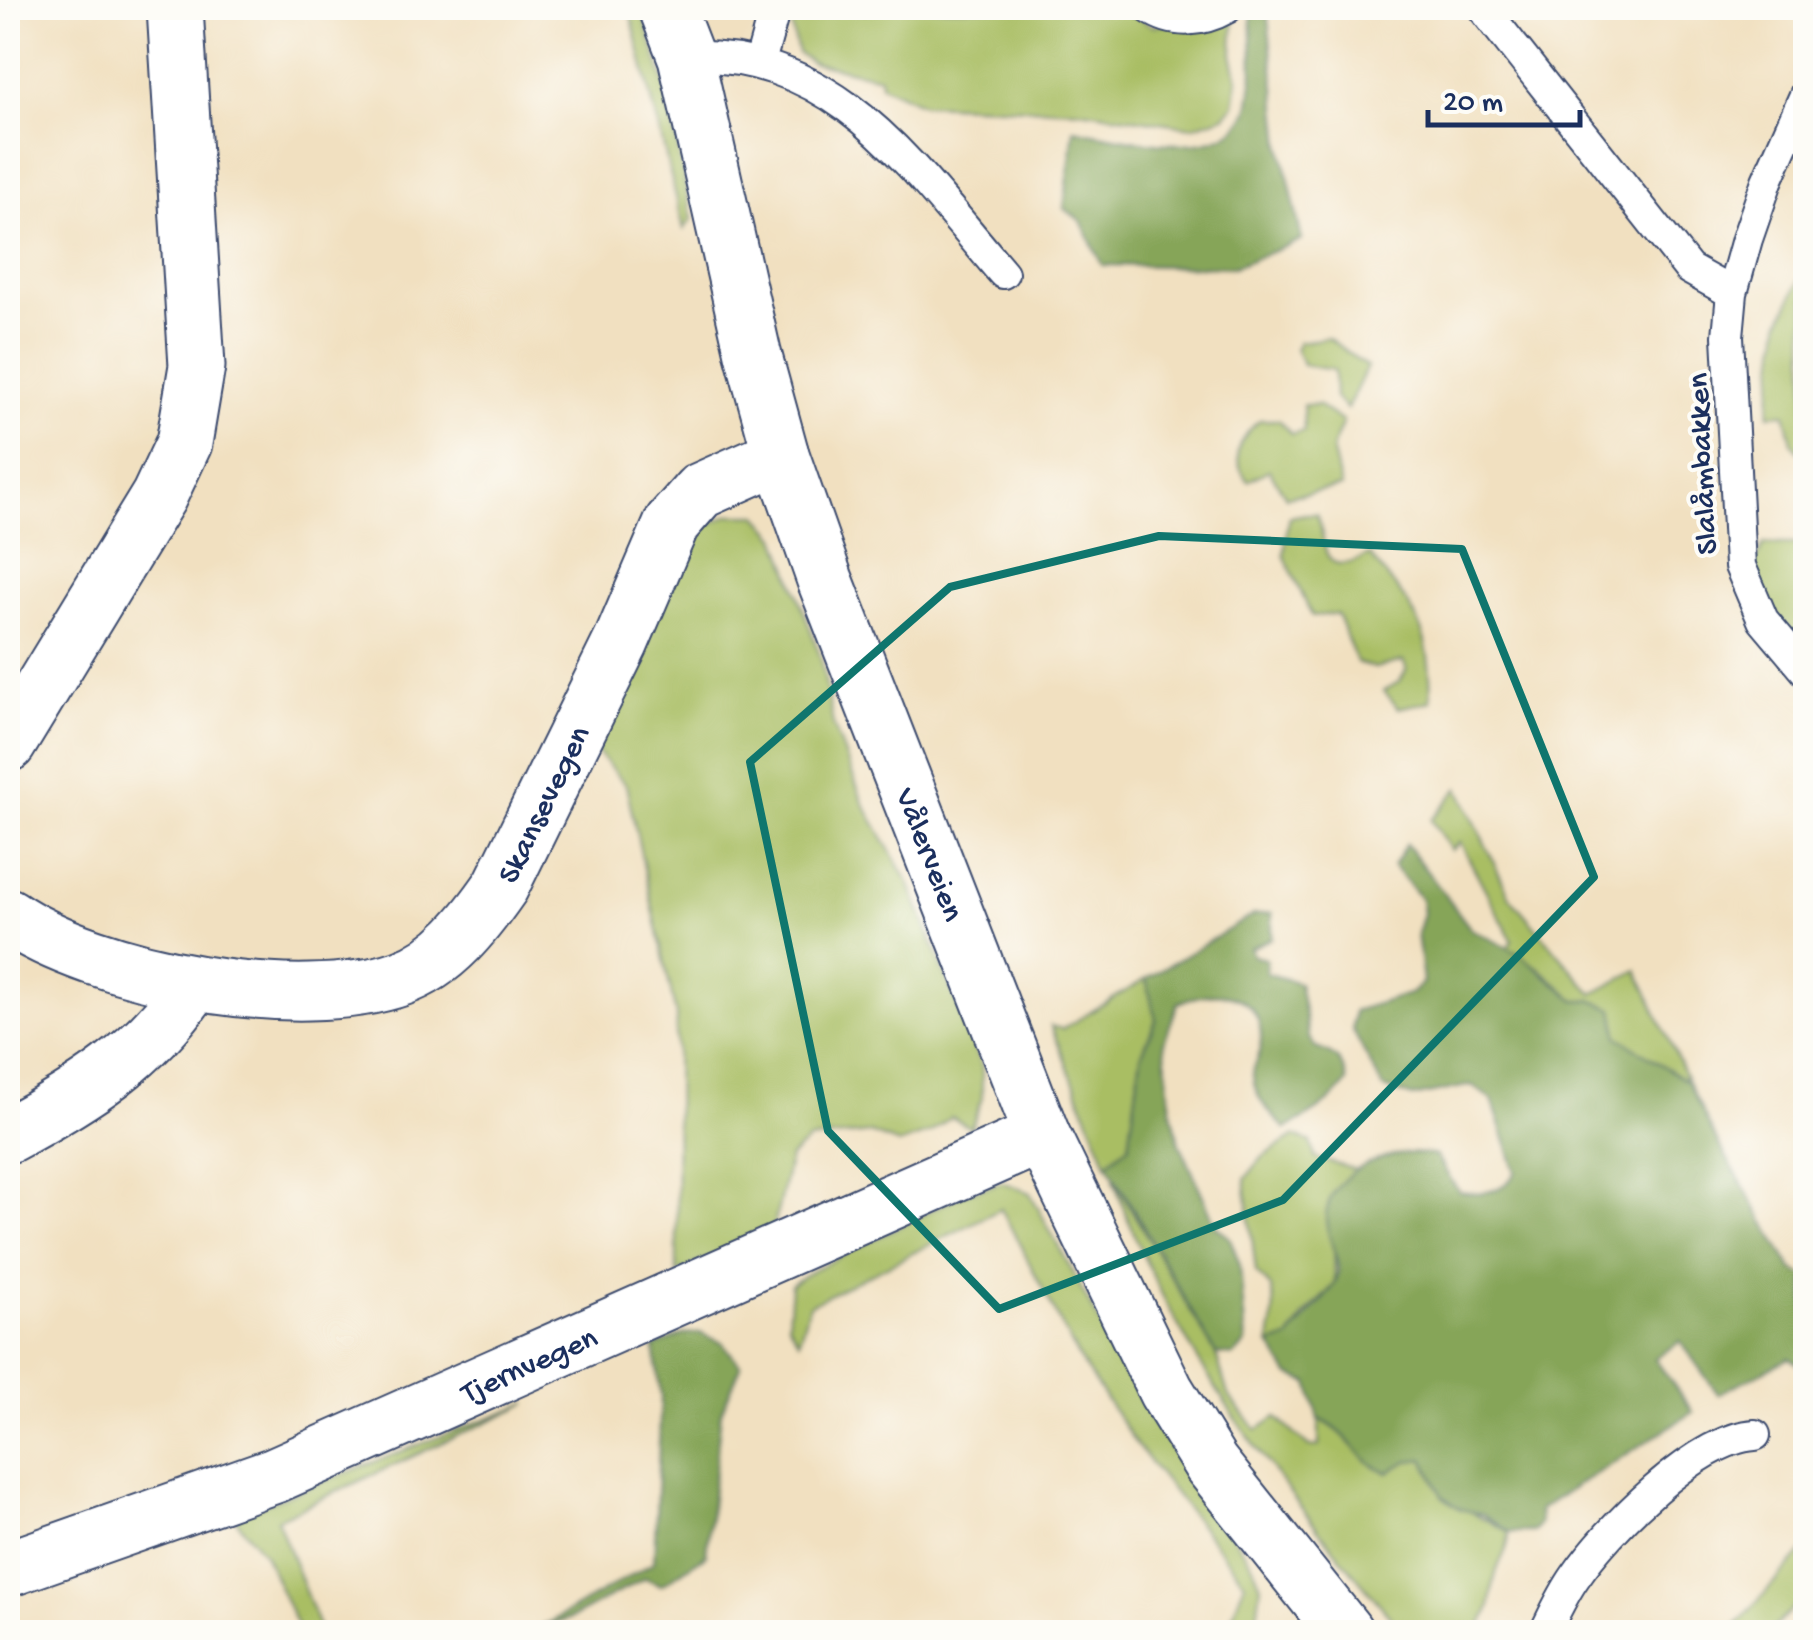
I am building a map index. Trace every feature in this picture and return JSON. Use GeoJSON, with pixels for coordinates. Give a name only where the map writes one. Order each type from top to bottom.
{"type":"FeatureCollection","features":[{"type":"Feature","properties":{"kind":"street"},"geometry":{"type":"LineString","coordinates":[[8,744],[159,496],[184,443],[194,402],[197,366],[175,8]]}},
{"type":"Feature","properties":{"kind":"street","name":"Vålerveien"},"geometry":{"type":"LineString","coordinates":[[667,8],[686,58],[741,302],[781,455],[825,580],[1042,1134],[1166,1391],[1212,1464],[1344,1632]]}},
{"type":"Feature","properties":{"kind":"street","name":"Skansevegen"},"geometry":{"type":"LineString","coordinates":[[8,916],[86,953],[194,984],[323,994],[403,978],[447,950],[476,922],[524,843],[672,524],[700,491],[781,455]]}},
{"type":"Feature","properties":{"kind":"street"},"geometry":{"type":"LineString","coordinates":[[8,1135],[82,1096],[129,1060],[169,1021],[194,984]]}},
{"type":"Feature","properties":{"kind":"street","name":"Tjernvegen"},"geometry":{"type":"LineString","coordinates":[[8,1570],[275,1474],[1042,1134]]}},
{"type":"Feature","properties":{"kind":"lane"},"geometry":{"type":"LineString","coordinates":[[760,62],[775,8]]}},
{"type":"Feature","properties":{"kind":"lane"},"geometry":{"type":"LineString","coordinates":[[1148,8],[1176,20],[1208,19],[1227,8]]}},
{"type":"Feature","properties":{"kind":"lane"},"geometry":{"type":"LineString","coordinates":[[1483,8],[1689,268],[1732,294]]}},
{"type":"Feature","properties":{"kind":"lane"},"geometry":{"type":"LineString","coordinates":[[686,58],[760,62],[824,88],[897,151],[1003,273]]}},
{"type":"Feature","properties":{"kind":"lane","name":"Slalåmbakken"},"geometry":{"type":"LineString","coordinates":[[1806,92],[1767,181],[1732,294],[1728,336],[1740,566],[1763,620],[1806,671]]}},
{"type":"Feature","properties":{"kind":"lane"},"geometry":{"type":"LineString","coordinates":[[1545,1632],[1573,1579],[1602,1542],[1698,1456],[1736,1436],[1755,1435]]}},
{"type":"Feature","properties":{"kind":"highlighted area"},"geometry":{"type":"Polygon","coordinates":[[[1159,536],[1462,549],[1594,877],[1283,1200],[999,1309],[828,1131],[750,762],[950,587],[1159,536]]]}},
{"type":"Feature","properties":{"kind":"green space"},"geometry":{"type":"Polygon","coordinates":[[[629,8],[641,8],[666,87],[692,219],[684,229],[629,8]]]}},
{"type":"Feature","properties":{"kind":"green space"},"geometry":{"type":"Polygon","coordinates":[[[787,8],[1126,8],[1152,26],[1234,17],[1232,54],[1238,79],[1234,105],[1225,116],[1192,127],[1080,110],[922,104],[881,85],[880,77],[811,62],[798,53],[787,8]]]}},
{"type":"Feature","properties":{"kind":"green space"},"geometry":{"type":"Polygon","coordinates":[[[1252,8],[1267,8],[1281,144],[1302,240],[1234,267],[1102,265],[1081,221],[1064,208],[1074,129],[1174,144],[1200,143],[1223,136],[1240,123],[1250,102],[1252,8]]]}},
{"type":"Feature","properties":{"kind":"green space"},"geometry":{"type":"Polygon","coordinates":[[[1805,268],[1805,459],[1792,442],[1785,413],[1769,414],[1780,323],[1805,268]]]}},
{"type":"Feature","properties":{"kind":"green space"},"geometry":{"type":"Polygon","coordinates":[[[1328,338],[1367,367],[1347,409],[1335,398],[1334,370],[1303,365],[1295,349],[1299,342],[1328,338]]]}},
{"type":"Feature","properties":{"kind":"green space"},"geometry":{"type":"Polygon","coordinates":[[[1303,405],[1318,405],[1343,422],[1332,448],[1341,487],[1286,497],[1269,470],[1248,481],[1237,456],[1246,434],[1260,420],[1279,420],[1291,434],[1304,431],[1303,405]]]}},
{"type":"Feature","properties":{"kind":"green space"},"geometry":{"type":"Polygon","coordinates":[[[1317,514],[1333,562],[1353,562],[1369,555],[1399,591],[1424,636],[1431,701],[1398,708],[1384,691],[1400,681],[1407,669],[1403,661],[1375,668],[1357,663],[1337,614],[1312,616],[1284,555],[1289,517],[1317,514]]]}},
{"type":"Feature","properties":{"kind":"green space"},"geometry":{"type":"Polygon","coordinates":[[[729,515],[758,515],[777,537],[821,658],[833,724],[863,802],[909,883],[982,1067],[982,1098],[971,1128],[951,1117],[930,1133],[899,1144],[870,1133],[809,1140],[790,1157],[773,1230],[677,1273],[676,1015],[626,785],[595,750],[679,565],[702,527],[729,515]]]}},
{"type":"Feature","properties":{"kind":"green space"},"geometry":{"type":"Polygon","coordinates":[[[1764,544],[1805,544],[1805,651],[1772,610],[1753,565],[1764,544]]]}},
{"type":"Feature","properties":{"kind":"green space"},"geometry":{"type":"Polygon","coordinates":[[[1459,788],[1510,897],[1593,994],[1637,970],[1688,1082],[1618,1037],[1591,1000],[1575,1000],[1538,967],[1507,949],[1512,940],[1460,842],[1451,850],[1431,820],[1459,788]]]}},
{"type":"Feature","properties":{"kind":"green space"},"geometry":{"type":"Polygon","coordinates":[[[1406,844],[1471,929],[1520,954],[1575,1000],[1591,1000],[1613,1009],[1619,1037],[1688,1082],[1717,1141],[1792,1269],[1805,1276],[1805,1369],[1790,1358],[1718,1394],[1680,1341],[1655,1359],[1693,1412],[1539,1510],[1540,1523],[1534,1532],[1509,1532],[1482,1514],[1460,1509],[1442,1496],[1424,1459],[1408,1461],[1388,1472],[1368,1461],[1340,1432],[1319,1419],[1309,1383],[1289,1375],[1270,1344],[1289,1339],[1334,1285],[1338,1268],[1326,1216],[1330,1199],[1352,1173],[1385,1157],[1420,1153],[1436,1156],[1459,1192],[1475,1193],[1498,1188],[1516,1172],[1492,1100],[1472,1085],[1413,1097],[1383,1088],[1352,1029],[1354,1011],[1412,993],[1423,982],[1417,933],[1423,914],[1421,899],[1393,866],[1406,844]]]}},
{"type":"Feature","properties":{"kind":"green space"},"geometry":{"type":"Polygon","coordinates":[[[1272,913],[1272,938],[1250,948],[1253,956],[1266,959],[1266,973],[1299,983],[1309,1038],[1316,1048],[1341,1064],[1347,1082],[1341,1090],[1320,1109],[1286,1129],[1256,1092],[1253,1073],[1261,1046],[1260,1028],[1247,1004],[1236,998],[1208,995],[1178,1003],[1164,1042],[1179,1141],[1216,1226],[1230,1238],[1240,1265],[1246,1343],[1234,1356],[1216,1354],[1107,1163],[1129,1145],[1141,1056],[1156,1020],[1146,979],[1253,915],[1272,913]]]}},
{"type":"Feature","properties":{"kind":"green space"},"geometry":{"type":"Polygon","coordinates":[[[1146,979],[1156,1020],[1141,1056],[1129,1146],[1107,1163],[1051,1026],[1062,1029],[1146,979]]]}},
{"type":"Feature","properties":{"kind":"green space"},"geometry":{"type":"Polygon","coordinates":[[[1295,1136],[1311,1142],[1315,1158],[1357,1170],[1333,1193],[1335,1284],[1303,1317],[1289,1339],[1270,1344],[1274,1304],[1271,1288],[1256,1272],[1245,1179],[1263,1157],[1295,1136]]]}},
{"type":"Feature","properties":{"kind":"green space"},"geometry":{"type":"Polygon","coordinates":[[[1113,1178],[1216,1354],[1228,1395],[1257,1430],[1276,1417],[1309,1447],[1319,1446],[1319,1419],[1340,1432],[1368,1461],[1388,1472],[1408,1461],[1424,1459],[1442,1496],[1509,1532],[1482,1623],[1488,1632],[1403,1632],[1317,1528],[1275,1474],[1199,1361],[1137,1241],[1113,1178]]]}},
{"type":"Feature","properties":{"kind":"green space"},"geometry":{"type":"Polygon","coordinates":[[[1003,1182],[1030,1193],[1153,1422],[1253,1565],[1261,1586],[1255,1632],[1226,1632],[1245,1582],[1138,1447],[1081,1362],[1001,1209],[809,1305],[799,1341],[788,1324],[791,1285],[810,1272],[965,1193],[1003,1182]]]}},
{"type":"Feature","properties":{"kind":"green space"},"geometry":{"type":"Polygon","coordinates":[[[700,1333],[723,1343],[741,1366],[721,1412],[706,1555],[661,1585],[645,1578],[571,1618],[536,1630],[654,1562],[661,1396],[654,1347],[684,1334],[700,1333]]]}},
{"type":"Feature","properties":{"kind":"green space"},"geometry":{"type":"Polygon","coordinates":[[[528,1403],[277,1519],[321,1632],[300,1632],[264,1554],[233,1516],[528,1403]]]}},
{"type":"Feature","properties":{"kind":"green space"},"geometry":{"type":"Polygon","coordinates":[[[1805,1549],[1805,1597],[1769,1632],[1730,1632],[1805,1549]]]}}]}
